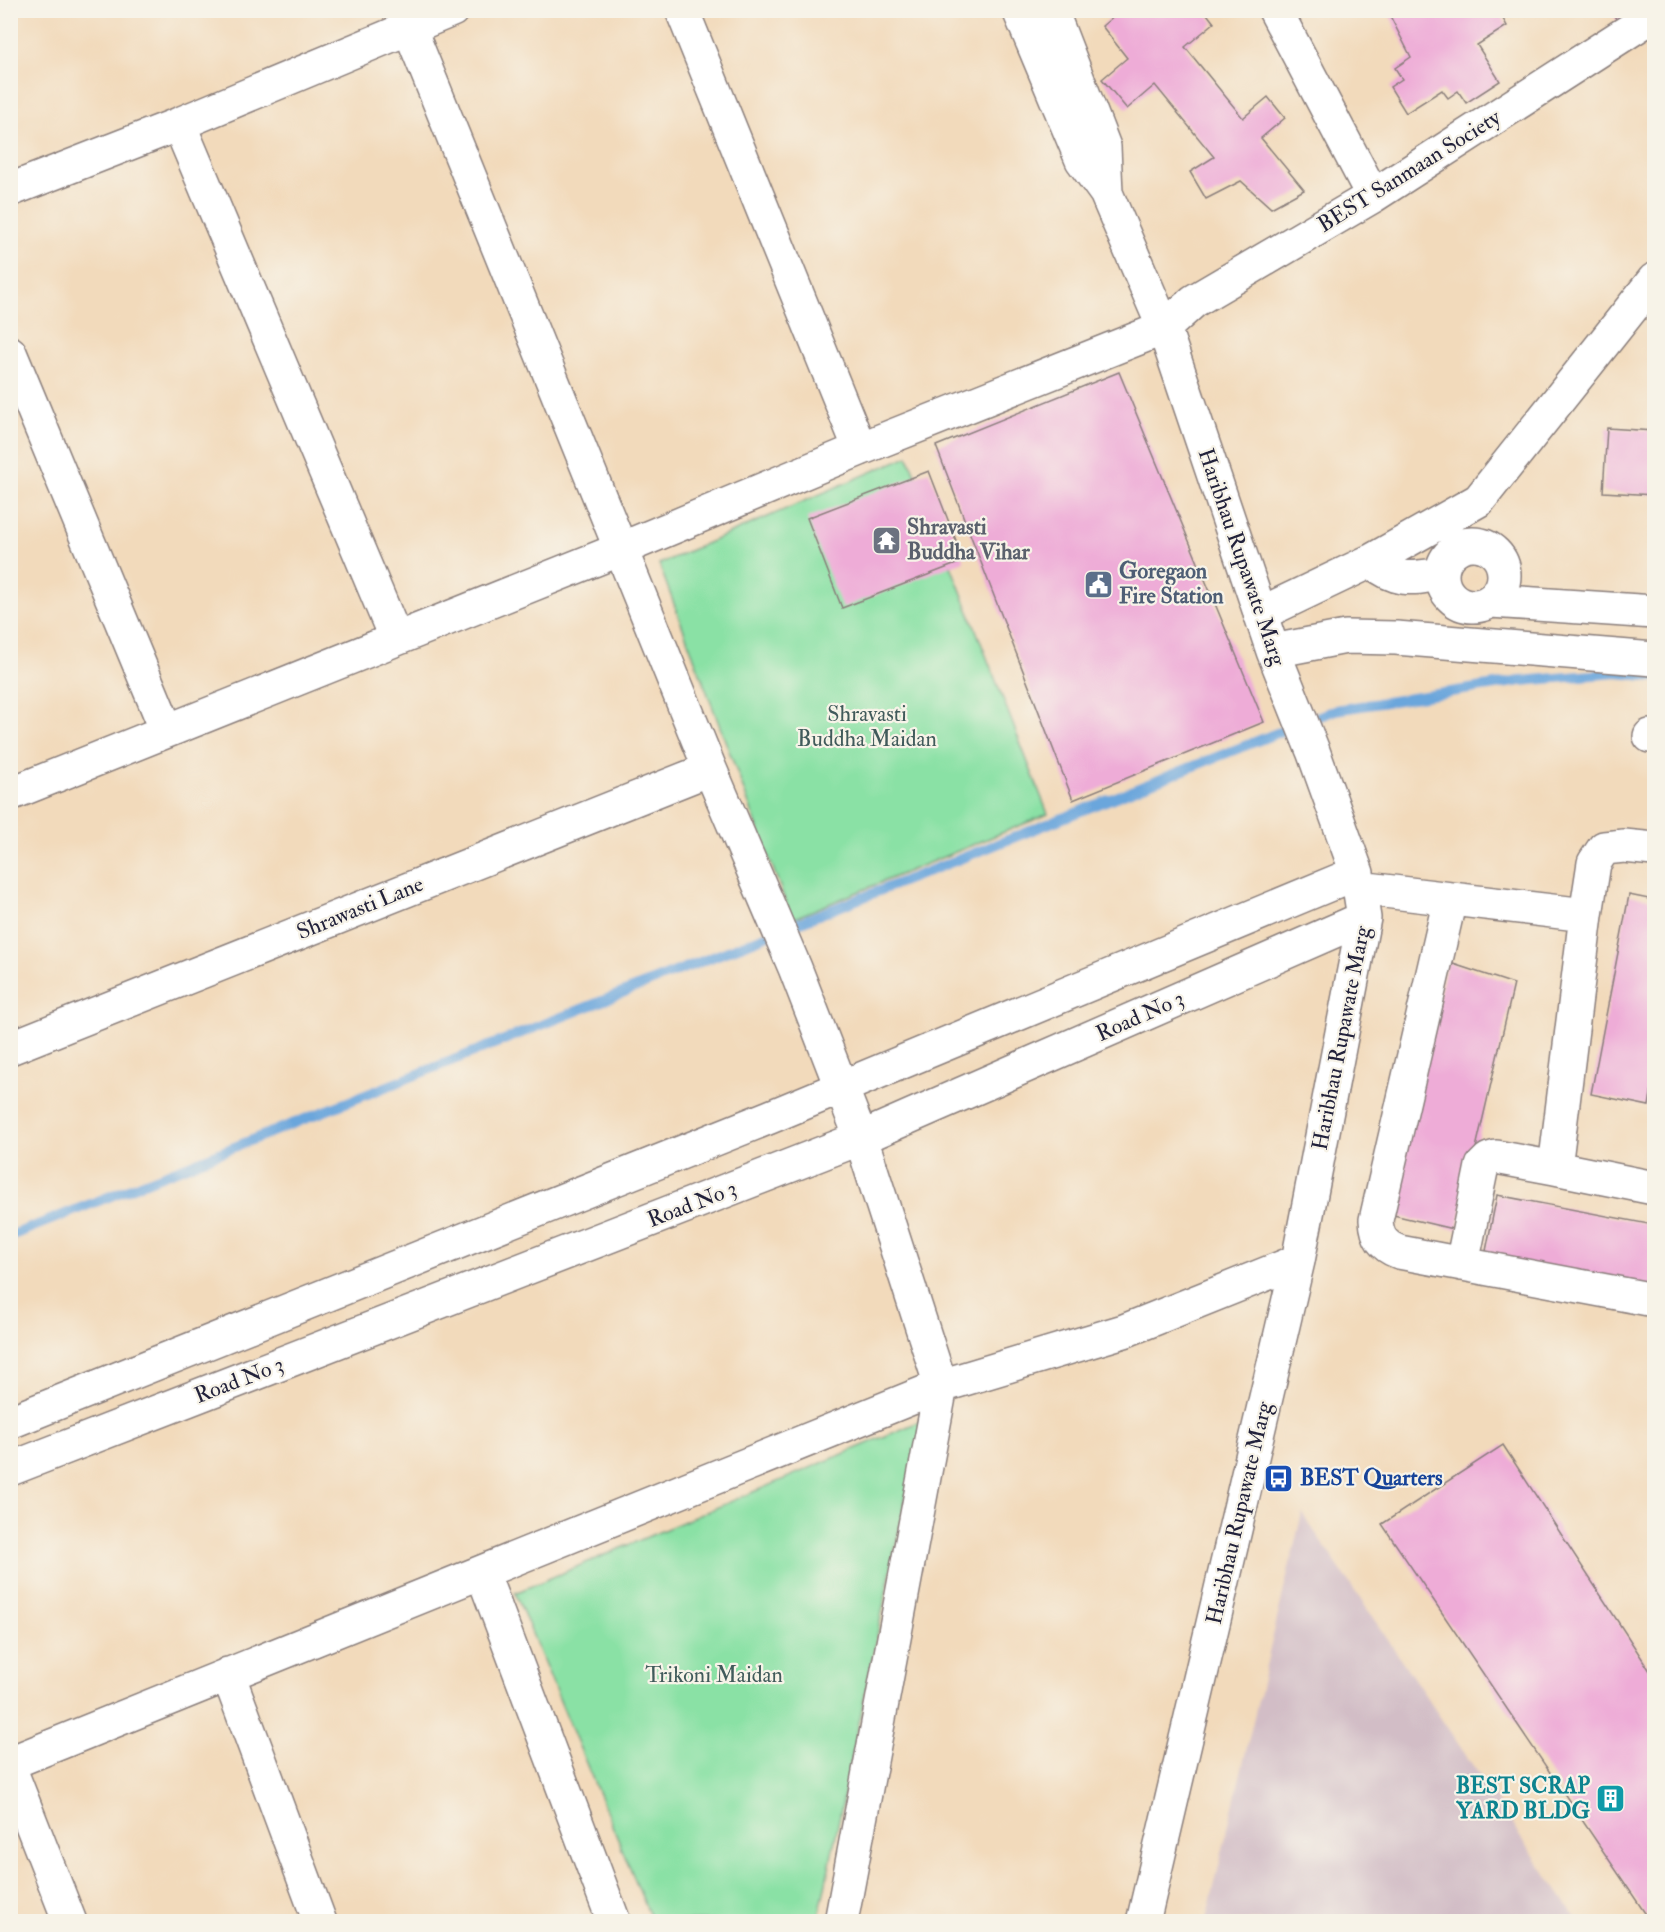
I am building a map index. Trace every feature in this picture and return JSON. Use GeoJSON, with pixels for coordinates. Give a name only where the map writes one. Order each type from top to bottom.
{"type":"FeatureCollection","features":[{"type":"Feature","properties":{"kind":"street"},"geometry":{"type":"LineString","coordinates":[[10,189],[179,124],[405,19],[452,10]]}},
{"type":"Feature","properties":{"kind":"street"},"geometry":{"type":"LineString","coordinates":[[682,10],[860,449]]}},
{"type":"Feature","properties":{"kind":"street"},"geometry":{"type":"LineString","coordinates":[[1275,10],[1373,196]]}},
{"type":"Feature","properties":{"kind":"street","name":"Haribhau Rupawate Marg"},"geometry":{"type":"LineString","coordinates":[[1031,12],[1104,147],[1106,193],[1164,328],[1260,614],[1313,752],[1360,893],[1298,1261],[1143,1922]]}},
{"type":"Feature","properties":{"kind":"street","name":"BEST Sanmaan Society"},"geometry":{"type":"LineString","coordinates":[[1164,328],[1194,301],[1373,196],[1654,15]]}},
{"type":"Feature","properties":{"kind":"street"},"geometry":{"type":"LineString","coordinates":[[405,19],[710,769],[795,968],[861,1138],[941,1386],[841,1922]]}},
{"type":"Feature","properties":{"kind":"street"},"geometry":{"type":"LineString","coordinates":[[179,124],[396,639]]}},
{"type":"Feature","properties":{"kind":"street"},"geometry":{"type":"LineString","coordinates":[[1260,614],[1371,561],[1479,500],[1654,280]]}},
{"type":"Feature","properties":{"kind":"street"},"geometry":{"type":"LineString","coordinates":[[10,794],[1164,328]]}},
{"type":"Feature","properties":{"kind":"street"},"geometry":{"type":"LineString","coordinates":[[10,353],[167,731]]}},
{"type":"Feature","properties":{"kind":"street"},"geometry":{"type":"LineString","coordinates":[[1479,500],[1492,550],[1503,566],[1505,595],[1517,648]]}},
{"type":"Feature","properties":{"kind":"street"},"geometry":{"type":"LineString","coordinates":[[1492,550],[1482,544],[1474,543],[1455,549],[1443,565],[1441,574],[1447,593],[1454,600],[1472,607],[1505,595],[1654,591]]}},
{"type":"Feature","properties":{"kind":"street"},"geometry":{"type":"LineString","coordinates":[[1371,561],[1397,577],[1410,579],[1441,574]]}},
{"type":"Feature","properties":{"kind":"street"},"geometry":{"type":"LineString","coordinates":[[1505,595],[1654,612]]}},
{"type":"Feature","properties":{"kind":"street"},"geometry":{"type":"LineString","coordinates":[[1273,651],[1346,637],[1396,638],[1654,659]]}},
{"type":"Feature","properties":{"kind":"street","name":"Shrawasti Lane"},"geometry":{"type":"LineString","coordinates":[[10,1048],[710,769]]}},
{"type":"Feature","properties":{"kind":"street"},"geometry":{"type":"LineString","coordinates":[[1555,1168],[1594,863],[1605,848],[1624,846],[1654,849]]}},
{"type":"Feature","properties":{"kind":"street"},"geometry":{"type":"LineString","coordinates":[[10,1422],[840,1087],[1360,893],[1450,899],[1586,915]]}},
{"type":"Feature","properties":{"kind":"street","name":"Road No 3"},"geometry":{"type":"LineString","coordinates":[[10,1469],[861,1138],[1360,893]]}},
{"type":"Feature","properties":{"kind":"street"},"geometry":{"type":"LineString","coordinates":[[1450,899],[1376,1220],[1376,1231],[1388,1248],[1399,1252],[1654,1300]]}},
{"type":"Feature","properties":{"kind":"street"},"geometry":{"type":"LineString","coordinates":[[1462,1264],[1482,1166],[1489,1159],[1496,1157],[1654,1188]]}},
{"type":"Feature","properties":{"kind":"street"},"geometry":{"type":"LineString","coordinates":[[10,1763],[941,1386],[1124,1331],[1298,1261]]}},
{"type":"Feature","properties":{"kind":"street"},"geometry":{"type":"LineString","coordinates":[[482,1572],[614,1922]]}},
{"type":"Feature","properties":{"kind":"street"},"geometry":{"type":"LineString","coordinates":[[228,1674],[320,1922]]}},
{"type":"Feature","properties":{"kind":"street"},"geometry":{"type":"LineString","coordinates":[[10,1768],[70,1922]]}},
{"type":"Feature","properties":{"kind":"shaded area"},"geometry":{"type":"Polygon","coordinates":[[[1302,1513],[1578,1921],[1206,1921],[1302,1513]]]}},
{"type":"Feature","properties":{"kind":"green space","name":"Shravasti Buddha Maidan"},"geometry":{"type":"Polygon","coordinates":[[[908,456],[1048,814],[792,919],[659,564],[908,456]]]}},
{"type":"Feature","properties":{"kind":"green space","name":"Trikoni Maidan"},"geometry":{"type":"Polygon","coordinates":[[[935,1415],[911,1472],[818,1921],[652,1921],[515,1593],[935,1415]]]}},
{"type":"Feature","properties":{"kind":"building"},"geometry":{"type":"Polygon","coordinates":[[[1121,10],[1163,10],[1166,14],[1170,10],[1204,10],[1214,23],[1185,47],[1243,118],[1268,97],[1285,118],[1261,138],[1304,190],[1271,208],[1241,181],[1206,199],[1190,172],[1214,157],[1155,85],[1127,109],[1102,79],[1127,58],[1102,26],[1121,10]]]}},
{"type":"Feature","properties":{"kind":"building"},"geometry":{"type":"Polygon","coordinates":[[[1387,10],[1452,10],[1454,14],[1460,10],[1498,10],[1507,26],[1477,45],[1500,81],[1466,103],[1458,91],[1448,98],[1442,90],[1406,113],[1390,87],[1402,79],[1395,68],[1411,57],[1387,10]]]}},
{"type":"Feature","properties":{"kind":"building"},"geometry":{"type":"Polygon","coordinates":[[[1610,10],[1643,10],[1621,26],[1610,10]]]}},
{"type":"Feature","properties":{"kind":"building","name":"Goregaon Fire Station"},"geometry":{"type":"Polygon","coordinates":[[[1119,372],[1264,722],[1073,800],[936,446],[1119,372]]]}},
{"type":"Feature","properties":{"kind":"building"},"geometry":{"type":"Polygon","coordinates":[[[1607,428],[1654,431],[1654,495],[1603,492],[1607,428]]]}},
{"type":"Feature","properties":{"kind":"building","name":"Shravasti Buddha Vihar"},"geometry":{"type":"Polygon","coordinates":[[[929,471],[964,561],[842,608],[807,518],[929,471]]]}},
{"type":"Feature","properties":{"kind":"building"},"geometry":{"type":"Polygon","coordinates":[[[1629,895],[1654,900],[1654,1075],[1649,1106],[1591,1094],[1629,895]]]}},
{"type":"Feature","properties":{"kind":"building"},"geometry":{"type":"Polygon","coordinates":[[[1447,962],[1514,984],[1457,1230],[1389,1214],[1447,962]]]}},
{"type":"Feature","properties":{"kind":"building"},"geometry":{"type":"Polygon","coordinates":[[[1497,1195],[1654,1225],[1654,1289],[1485,1256],[1497,1195]]]}},
{"type":"Feature","properties":{"kind":"building","name":"BEST SCRAP YARD BLDG"},"geometry":{"type":"Polygon","coordinates":[[[1503,1445],[1654,1677],[1654,1922],[1651,1922],[1382,1524],[1503,1445]]]}},
{"type":"Feature","properties":{"kind":"waterway"},"geometry":{"type":"LineString","coordinates":[[10,1236],[1335,710],[1521,681],[1617,673],[1654,677]]}},
{"type":"Feature","properties":{"kind":"place","name":"Shravasti Buddha Vihar"},"geometry":{"type":"Point","coordinates":[886,540]}},
{"type":"Feature","properties":{"kind":"place","name":"Goregaon Fire Station"},"geometry":{"type":"Point","coordinates":[1098,584]}},
{"type":"Feature","properties":{"kind":"place","name":"BEST Quarters"},"geometry":{"type":"Point","coordinates":[1279,1478]}},
{"type":"Feature","properties":{"kind":"place","name":"BEST SCRAP YARD BLDG"},"geometry":{"type":"Point","coordinates":[1611,1799]}}]}
